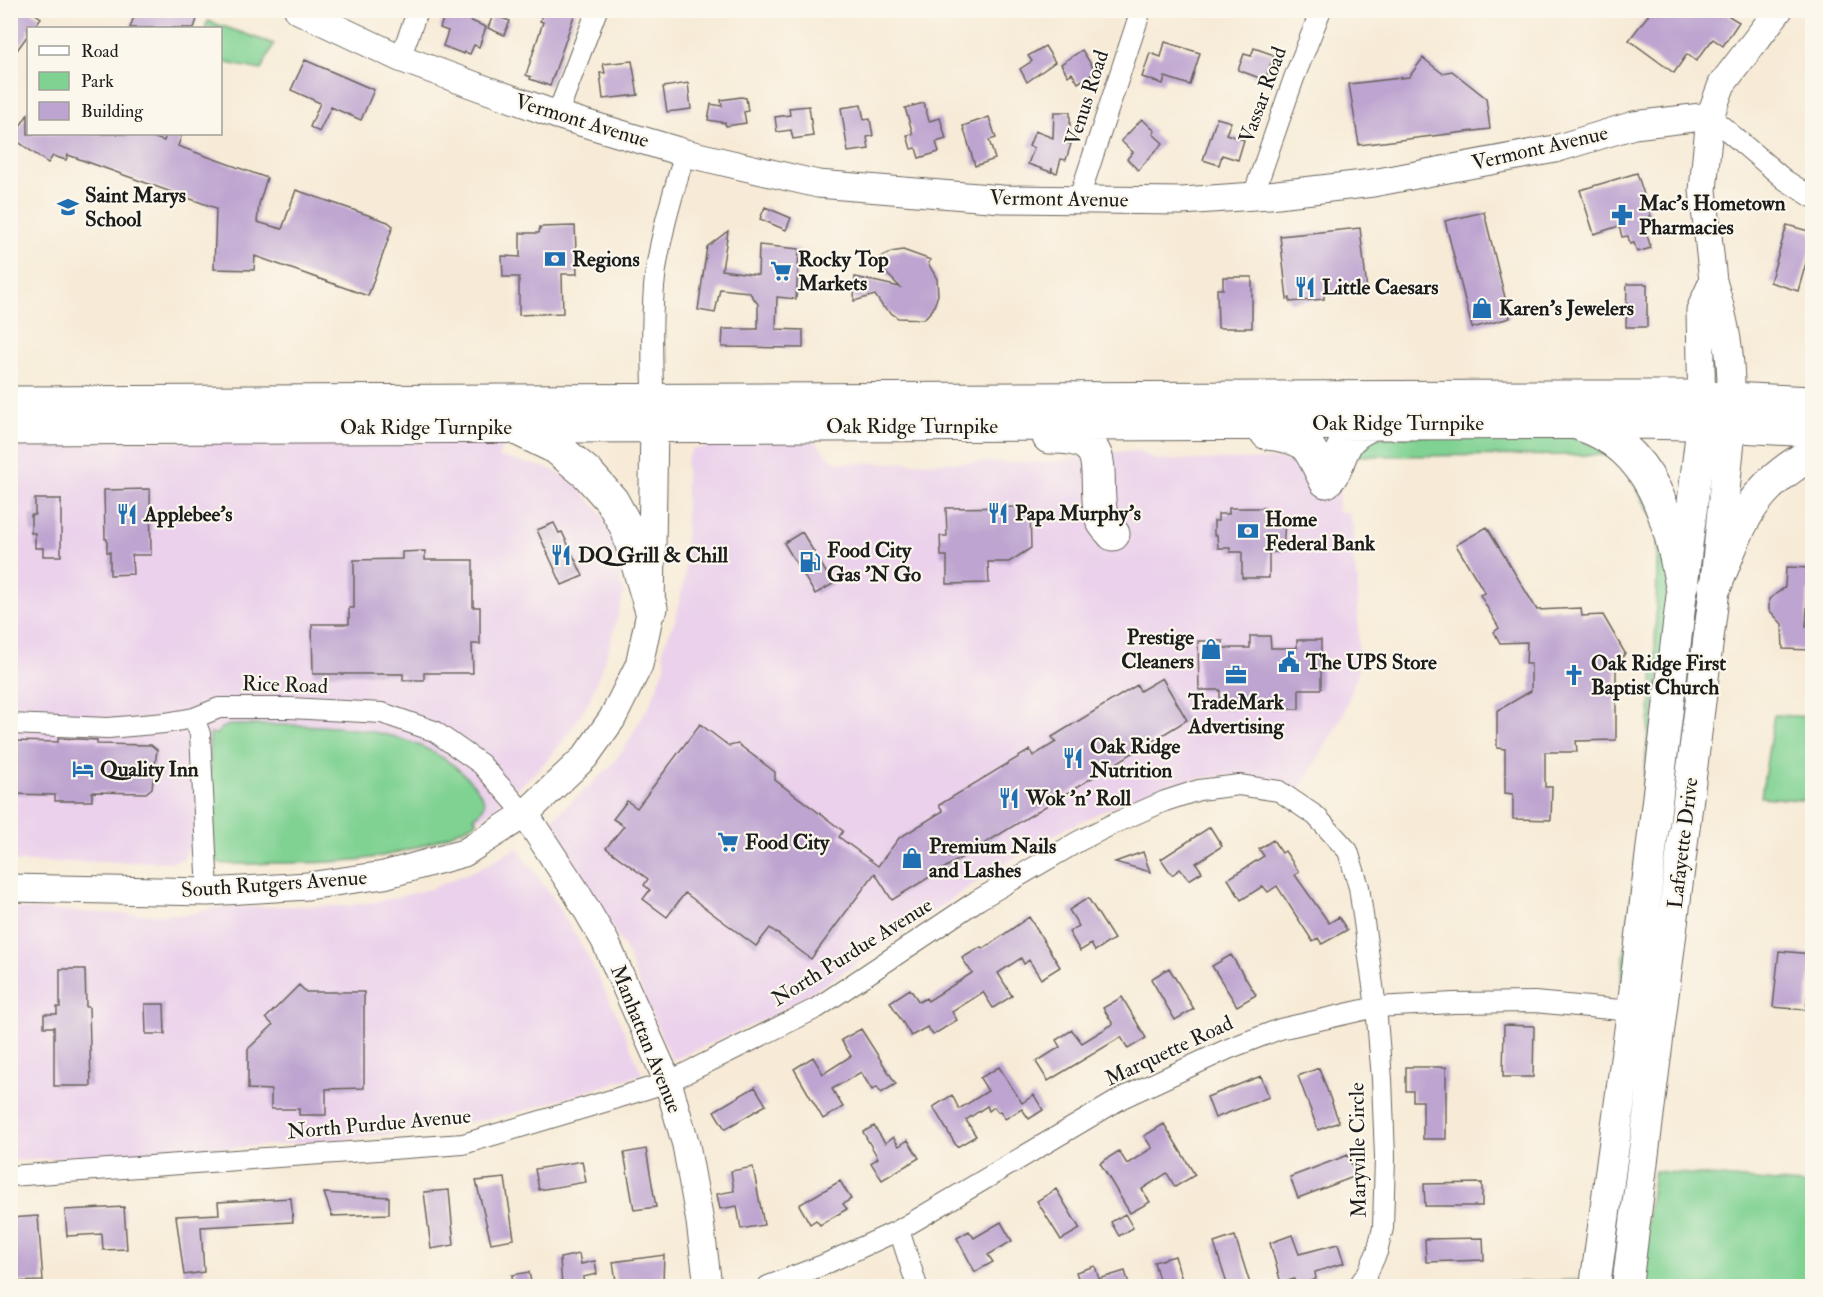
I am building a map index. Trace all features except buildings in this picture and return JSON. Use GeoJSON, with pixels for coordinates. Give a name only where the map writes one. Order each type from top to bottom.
{"type":"FeatureCollection","features":[{"type":"Feature","properties":{"kind":"highway","name":"Oak Ridge Turnpike"},"geometry":{"type":"LineString","coordinates":[[10,403],[383,400],[907,426],[1575,423],[1812,404]]}},
{"type":"Feature","properties":{"kind":"highway","name":"Oak Ridge Turnpike"},"geometry":{"type":"LineString","coordinates":[[10,428],[513,427],[654,413],[1717,411],[1812,430]]}},
{"type":"Feature","properties":{"kind":"highway"},"geometry":{"type":"LineString","coordinates":[[1233,424],[1261,432],[1293,436],[1302,441],[1309,448],[1326,481],[1335,473],[1344,446],[1357,432],[1372,423]]}},
{"type":"Feature","properties":{"kind":"highway"},"geometry":{"type":"LineString","coordinates":[[1575,423],[1590,428],[1613,441],[1645,472],[1655,489],[1671,531],[1682,586]]}},
{"type":"Feature","properties":{"kind":"highway"},"geometry":{"type":"LineString","coordinates":[[907,426],[967,437],[1065,437],[1081,440],[1095,453],[1098,463],[1102,521],[1113,534]]}},
{"type":"Feature","properties":{"kind":"highway"},"geometry":{"type":"LineString","coordinates":[[513,427],[557,448],[588,474],[612,501],[627,528],[651,608]]}},
{"type":"Feature","properties":{"kind":"highway"},"geometry":{"type":"LineString","coordinates":[[1715,586],[1735,535],[1755,500],[1772,480],[1812,454]]}},
{"type":"Feature","properties":{"kind":"main road","name":"Lafayette Drive"},"geometry":{"type":"LineString","coordinates":[[1627,1287],[1715,586],[1717,411]]}},
{"type":"Feature","properties":{"kind":"main road","name":"Lafayette Drive"},"geometry":{"type":"LineString","coordinates":[[1595,1287],[1632,1011],[1682,586],[1717,411]]}},
{"type":"Feature","properties":{"kind":"main road"},"geometry":{"type":"LineString","coordinates":[[1632,1011],[1661,1012]]}},
{"type":"Feature","properties":{"kind":"street","name":"Vermont Avenue"},"geometry":{"type":"LineString","coordinates":[[298,10],[400,58],[557,115],[685,153],[818,184],[1002,199],[1182,201],[1373,183],[1555,149],[1634,125],[1710,116]]}},
{"type":"Feature","properties":{"kind":"street"},"geometry":{"type":"LineString","coordinates":[[400,58],[418,10]]}},
{"type":"Feature","properties":{"kind":"street"},"geometry":{"type":"LineString","coordinates":[[557,115],[597,10]]}},
{"type":"Feature","properties":{"kind":"street","name":"Venus Road"},"geometry":{"type":"LineString","coordinates":[[1078,201],[1141,10]]}},
{"type":"Feature","properties":{"kind":"street","name":"Vassar Road"},"geometry":{"type":"LineString","coordinates":[[1253,196],[1294,78],[1321,10]]}},
{"type":"Feature","properties":{"kind":"street"},"geometry":{"type":"LineString","coordinates":[[1717,411],[1731,366],[1723,314],[1713,281],[1703,190],[1710,116],[1722,84],[1779,10]]}},
{"type":"Feature","properties":{"kind":"street"},"geometry":{"type":"LineString","coordinates":[[1710,116],[1785,180],[1812,197]]}},
{"type":"Feature","properties":{"kind":"street"},"geometry":{"type":"LineString","coordinates":[[654,413],[652,342],[654,285],[670,204],[685,153]]}},
{"type":"Feature","properties":{"kind":"street","name":"South Rutgers Avenue"},"geometry":{"type":"LineString","coordinates":[[10,888],[208,892],[308,885],[384,876],[464,853],[525,814],[585,757],[612,719],[639,665],[651,608],[654,413]]}},
{"type":"Feature","properties":{"kind":"street","name":"Rice Road"},"geometry":{"type":"LineString","coordinates":[[10,724],[108,728],[194,718],[219,708],[290,708],[382,713],[434,731],[481,764],[525,814]]}},
{"type":"Feature","properties":{"kind":"street"},"geometry":{"type":"LineString","coordinates":[[194,718],[200,734],[208,892]]}},
{"type":"Feature","properties":{"kind":"street","name":"North Purdue Avenue"},"geometry":{"type":"LineString","coordinates":[[10,1176],[463,1144],[668,1082],[817,1008],[978,900],[1079,841],[1165,801],[1199,790],[1219,787],[1239,785],[1279,791],[1316,816],[1348,851],[1359,887],[1376,1007]]}},
{"type":"Feature","properties":{"kind":"street","name":"Manhattan Avenue"},"geometry":{"type":"LineString","coordinates":[[525,814],[605,941],[668,1082],[686,1145],[700,1222],[708,1287]]}},
{"type":"Feature","properties":{"kind":"street","name":"Marquette Road"},"geometry":{"type":"LineString","coordinates":[[768,1287],[899,1230],[1122,1098],[1228,1049],[1280,1029],[1376,1007],[1454,1003],[1534,1002],[1632,1011]]}},
{"type":"Feature","properties":{"kind":"street","name":"Maryville Circle"},"geometry":{"type":"LineString","coordinates":[[1358,1287],[1377,1252],[1383,1228],[1382,1079],[1376,1007]]}},
{"type":"Feature","properties":{"kind":"street"},"geometry":{"type":"LineString","coordinates":[[899,1230],[917,1287]]}},
{"type":"Feature","properties":{"kind":"shaded area"},"geometry":{"type":"Polygon","coordinates":[[[10,440],[505,442],[498,457],[548,468],[572,480],[605,518],[613,539],[624,592],[609,648],[589,701],[573,727],[538,770],[485,816],[451,835],[416,849],[362,861],[325,863],[223,864],[216,860],[211,849],[189,848],[183,859],[173,862],[11,862],[10,440]]]}},
{"type":"Feature","properties":{"kind":"shaded area"},"geometry":{"type":"Polygon","coordinates":[[[720,441],[815,441],[831,459],[842,463],[1059,462],[1085,454],[1137,451],[1156,460],[1345,459],[1337,511],[1350,513],[1350,521],[1353,524],[1353,562],[1358,581],[1358,672],[1343,715],[1299,791],[1268,779],[1226,775],[1195,779],[1174,786],[1172,782],[1132,798],[1062,830],[994,870],[841,974],[769,1017],[672,1060],[627,953],[550,824],[610,767],[648,709],[666,664],[662,650],[675,620],[684,582],[686,461],[692,449],[705,448],[720,441]]]}},
{"type":"Feature","properties":{"kind":"shaded area"},"geometry":{"type":"Polygon","coordinates":[[[517,848],[553,898],[586,953],[616,1013],[642,1074],[522,1111],[430,1130],[299,1143],[11,1161],[11,908],[114,914],[185,915],[218,907],[346,906],[381,901],[430,889],[485,866],[517,848]]]}},
{"type":"Feature","properties":{"kind":"green space"},"geometry":{"type":"Polygon","coordinates":[[[208,21],[274,44],[261,70],[222,62],[222,27],[205,27],[208,21]]]}},
{"type":"Feature","properties":{"kind":"green space"},"geometry":{"type":"Polygon","coordinates":[[[1559,432],[1618,455],[1347,456],[1363,437],[1559,432]]]}},
{"type":"Feature","properties":{"kind":"green space"},"geometry":{"type":"Polygon","coordinates":[[[1640,477],[1653,503],[1662,529],[1669,585],[1626,975],[1621,983],[1642,804],[1655,652],[1658,528],[1633,482],[1640,477]]]}},
{"type":"Feature","properties":{"kind":"green space"},"geometry":{"type":"Polygon","coordinates":[[[1774,715],[1812,717],[1812,801],[1761,797],[1774,715]]]}},
{"type":"Feature","properties":{"kind":"green space"},"geometry":{"type":"Polygon","coordinates":[[[229,725],[331,727],[399,738],[430,750],[458,769],[481,794],[484,807],[474,817],[477,822],[450,835],[402,852],[379,857],[331,862],[219,863],[214,856],[210,807],[210,736],[211,733],[217,734],[220,729],[229,725]]]}},
{"type":"Feature","properties":{"kind":"green space"},"geometry":{"type":"Polygon","coordinates":[[[1654,1171],[1812,1185],[1812,1286],[1638,1286],[1654,1171]]]}},
{"type":"Feature","properties":{"kind":"green space"},"geometry":{"type":"Polygon","coordinates":[[[1584,1280],[1583,1286],[1375,1286],[1584,1280]]]}},
{"type":"Feature","properties":{"kind":"place","name":"Saint Marys School"},"geometry":{"type":"Point","coordinates":[68,207]}},
{"type":"Feature","properties":{"kind":"place","name":"Mac's Hometown Pharmacies"},"geometry":{"type":"Point","coordinates":[1622,215]}},
{"type":"Feature","properties":{"kind":"place","name":"Regions"},"geometry":{"type":"Point","coordinates":[555,259]}},
{"type":"Feature","properties":{"kind":"place","name":"Rocky Top Markets"},"geometry":{"type":"Point","coordinates":[781,271]}},
{"type":"Feature","properties":{"kind":"place","name":"Little Caesars"},"geometry":{"type":"Point","coordinates":[1305,287]}},
{"type":"Feature","properties":{"kind":"place","name":"Karen's Jewelers"},"geometry":{"type":"Point","coordinates":[1482,308]}},
{"type":"Feature","properties":{"kind":"place","name":"Papa Murphy's"},"geometry":{"type":"Point","coordinates":[998,513]}},
{"type":"Feature","properties":{"kind":"place","name":"Applebee's"},"geometry":{"type":"Point","coordinates":[127,514]}},
{"type":"Feature","properties":{"kind":"place","name":"Home Federal Bank"},"geometry":{"type":"Point","coordinates":[1248,531]}},
{"type":"Feature","properties":{"kind":"place","name":"DQ Grill & Chill"},"geometry":{"type":"Point","coordinates":[561,555]}},
{"type":"Feature","properties":{"kind":"place","name":"Food City Gas 'N Go"},"geometry":{"type":"Point","coordinates":[810,562]}},
{"type":"Feature","properties":{"kind":"place","name":"Prestige Cleaners"},"geometry":{"type":"Point","coordinates":[1211,649]}},
{"type":"Feature","properties":{"kind":"place","name":"The UPS Store"},"geometry":{"type":"Point","coordinates":[1289,662]}},
{"type":"Feature","properties":{"kind":"place","name":"TradeMark Advertising"},"geometry":{"type":"Point","coordinates":[1236,675]}},
{"type":"Feature","properties":{"kind":"place","name":"Oak Ridge First Baptist Church"},"geometry":{"type":"Point","coordinates":[1574,675]}},
{"type":"Feature","properties":{"kind":"place","name":"Oak Ridge Nutrition"},"geometry":{"type":"Point","coordinates":[1073,758]}},
{"type":"Feature","properties":{"kind":"place","name":"Quality Inn"},"geometry":{"type":"Point","coordinates":[83,769]}},
{"type":"Feature","properties":{"kind":"place","name":"Wok 'n' Roll"},"geometry":{"type":"Point","coordinates":[1009,798]}},
{"type":"Feature","properties":{"kind":"place","name":"Food City"},"geometry":{"type":"Point","coordinates":[728,842]}},
{"type":"Feature","properties":{"kind":"place","name":"Premium Nails and Lashes"},"geometry":{"type":"Point","coordinates":[912,858]}}]}
